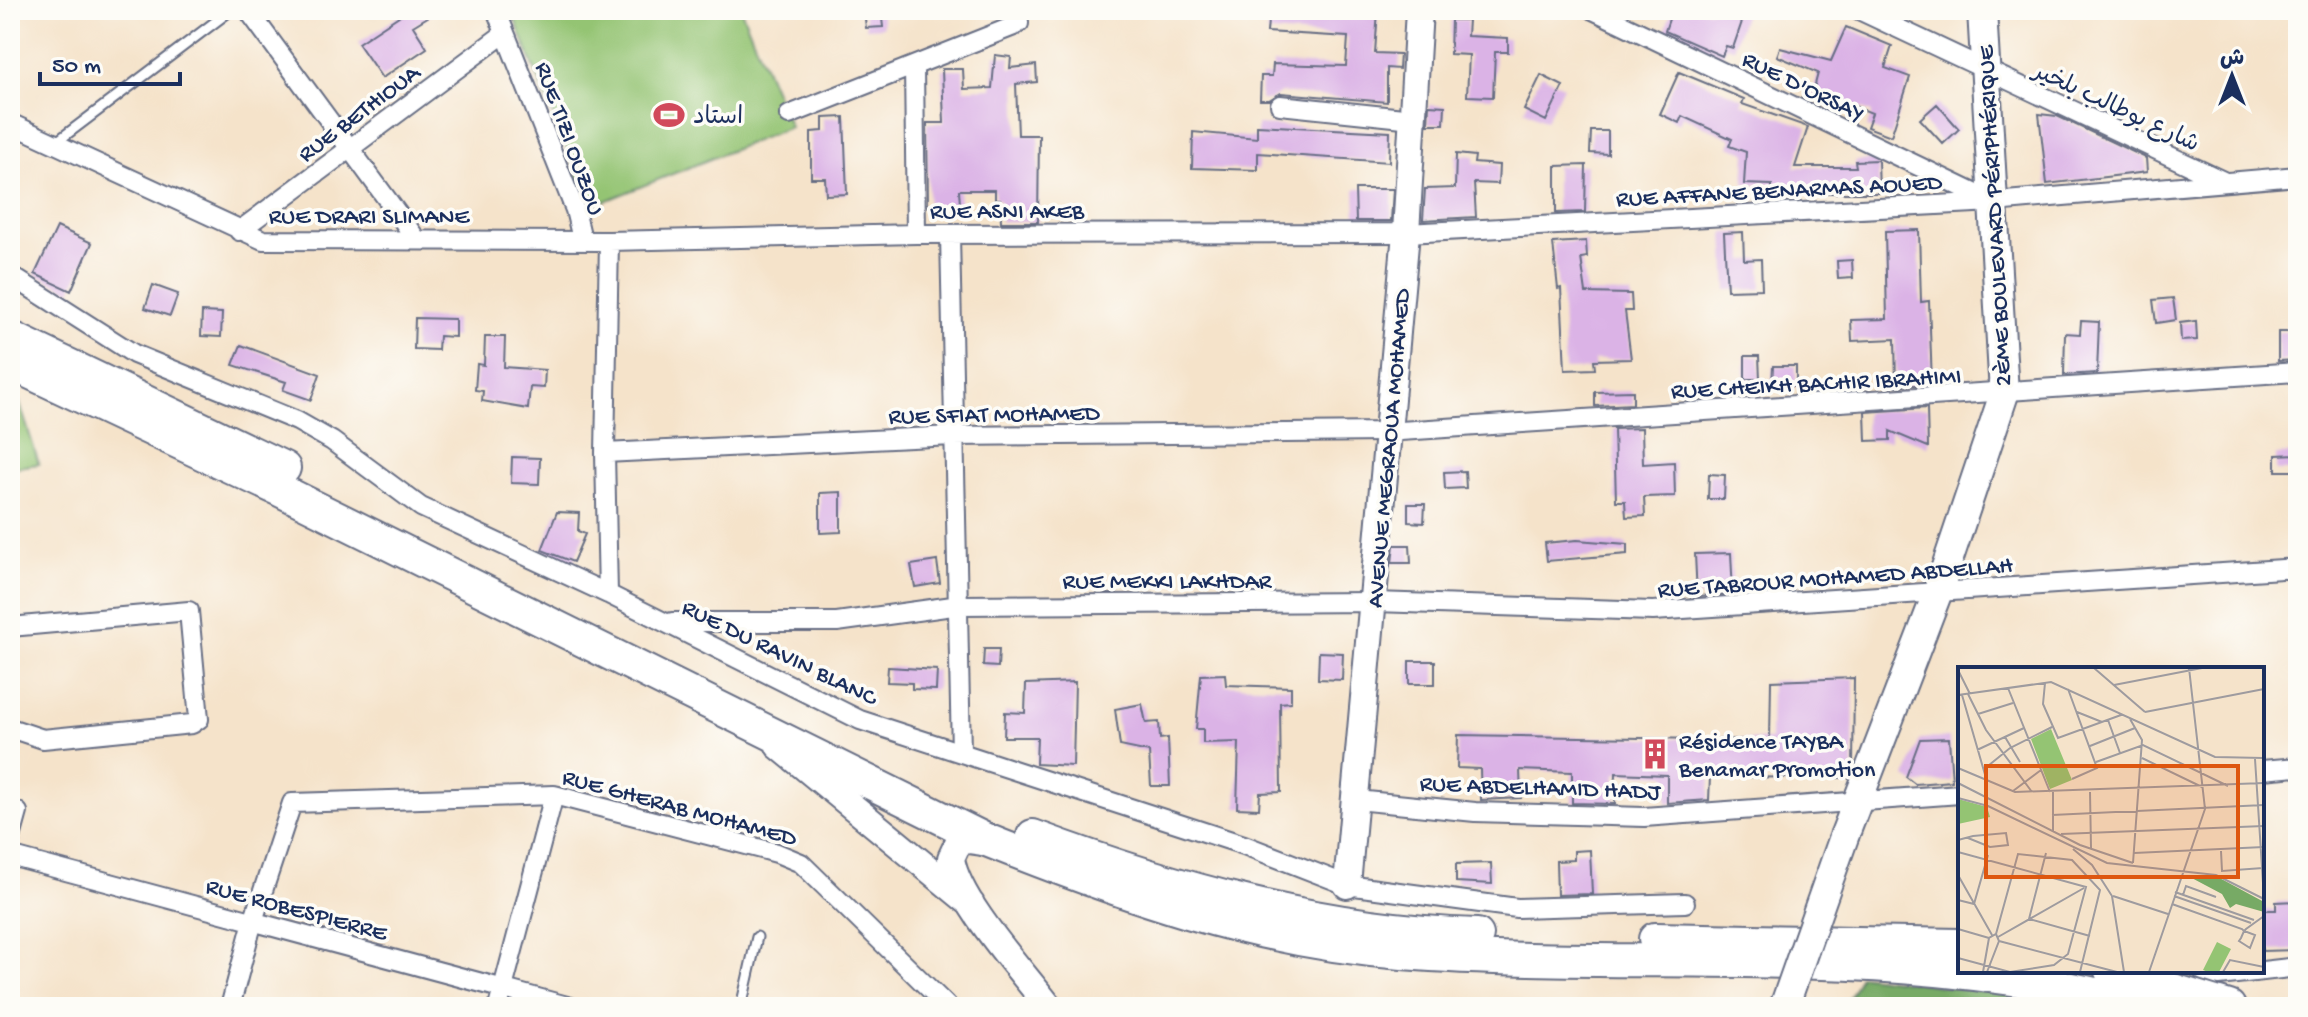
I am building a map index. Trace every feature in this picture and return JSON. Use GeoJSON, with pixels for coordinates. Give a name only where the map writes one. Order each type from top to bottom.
{"type":"FeatureCollection","features":[{"type":"Feature","properties":{"kind":"highway"},"geometry":{"type":"LineString","coordinates":[[10,337],[169,411],[1003,824],[1154,879],[1262,906],[1404,930],[1571,939],[1958,945]]}},
{"type":"Feature","properties":{"kind":"highway"},"geometry":{"type":"LineString","coordinates":[[10,363],[280,490],[1000,846],[1103,887],[1179,911],[1329,944],[1479,958],[1919,966],[1958,971]]}},
{"type":"Feature","properties":{"kind":"highway"},"geometry":{"type":"LineString","coordinates":[[1974,973],[2036,981],[2147,1007]]}},
{"type":"Feature","properties":{"kind":"highway"},"geometry":{"type":"LineString","coordinates":[[2118,973],[2229,1007]]}},
{"type":"Feature","properties":{"kind":"main road","name":"2ÈME BOULEVARD PÉRIPHÉRIQUE"},"geometry":{"type":"LineString","coordinates":[[1784,1007],[1845,834],[1937,594],[2004,394],[1982,10]]}},
{"type":"Feature","properties":{"kind":"street"},"geometry":{"type":"LineString","coordinates":[[248,10],[417,240]]}},
{"type":"Feature","properties":{"kind":"street","name":"RUE TIZI OUZOU"},"geometry":{"type":"LineString","coordinates":[[496,10],[575,210],[582,239]]}},
{"type":"Feature","properties":{"kind":"street","name":"AVENUE MEGRAOUA MOHAMED"},"geometry":{"type":"LineString","coordinates":[[1347,885],[1375,602],[1385,432],[1406,233],[1419,10]]}},
{"type":"Feature","properties":{"kind":"street","name":"RUE D'ORSAY"},"geometry":{"type":"LineString","coordinates":[[1593,10],[1994,202]]}},
{"type":"Feature","properties":{"kind":"street","name":"شارع بوطالب بلخير"},"geometry":{"type":"LineString","coordinates":[[1859,10],[2225,183]]}},
{"type":"Feature","properties":{"kind":"street"},"geometry":{"type":"LineString","coordinates":[[789,115],[914,66],[1018,16]]}},
{"type":"Feature","properties":{"kind":"street","name":"RUE BETHIOUA"},"geometry":{"type":"LineString","coordinates":[[239,231],[505,33]]}},
{"type":"Feature","properties":{"kind":"street"},"geometry":{"type":"LineString","coordinates":[[914,66],[916,234]]}},
{"type":"Feature","properties":{"kind":"street"},"geometry":{"type":"LineString","coordinates":[[1280,105],[1413,119]]}},
{"type":"Feature","properties":{"kind":"street","name":"RUE DRARI SLIMANE"},"geometry":{"type":"LineString","coordinates":[[10,123],[263,240],[609,241]]}},
{"type":"Feature","properties":{"kind":"street","name":"RUE AFFANE BENARMAS AOUED"},"geometry":{"type":"LineString","coordinates":[[1406,233],[1994,202],[2298,176]]}},
{"type":"Feature","properties":{"kind":"street","name":"RUE ASNI AKEB"},"geometry":{"type":"LineString","coordinates":[[609,241],[916,234],[1406,233]]}},
{"type":"Feature","properties":{"kind":"street"},"geometry":{"type":"LineString","coordinates":[[950,235],[961,752]]}},
{"type":"Feature","properties":{"kind":"street"},"geometry":{"type":"LineString","coordinates":[[608,594],[605,453],[609,241]]}},
{"type":"Feature","properties":{"kind":"street","name":"RUE DU RAVIN BLANC"},"geometry":{"type":"LineString","coordinates":[[10,275],[134,354],[297,421],[332,441],[421,507],[664,621],[860,720],[1244,845],[1347,885],[1517,908],[1685,903]]}},
{"type":"Feature","properties":{"kind":"street","name":"RUE CHEIKH BACHIR IBRAHIMI"},"geometry":{"type":"LineString","coordinates":[[1385,432],[2004,394],[2298,372]]}},
{"type":"Feature","properties":{"kind":"street","name":"RUE SFIAT MOHAMED"},"geometry":{"type":"LineString","coordinates":[[605,453],[953,436],[1385,432]]}},
{"type":"Feature","properties":{"kind":"street","name":"RUE TABROUR MOHAMED ABDELLAH"},"geometry":{"type":"LineString","coordinates":[[1375,602],[1653,611],[2298,568]]}},
{"type":"Feature","properties":{"kind":"street","name":"RUE MEKKI LAKHDAR"},"geometry":{"type":"LineString","coordinates":[[664,621],[837,622],[960,605],[1375,602]]}},
{"type":"Feature","properties":{"kind":"street"},"geometry":{"type":"LineString","coordinates":[[10,627],[189,611],[199,719],[192,724],[43,739],[10,728]]}},
{"type":"Feature","properties":{"kind":"street"},"geometry":{"type":"LineString","coordinates":[[753,725],[971,904]]}},
{"type":"Feature","properties":{"kind":"street"},"geometry":{"type":"LineString","coordinates":[[2264,770],[2298,767]]}},
{"type":"Feature","properties":{"kind":"street","name":"RUE ABDELHAMID HADJ"},"geometry":{"type":"LineString","coordinates":[[1357,800],[1475,812],[1644,817],[1958,794]]}},
{"type":"Feature","properties":{"kind":"street"},"geometry":{"type":"LineString","coordinates":[[498,1007],[554,795]]}},
{"type":"Feature","properties":{"kind":"street","name":"RUE GHERAB MOHAMED"},"geometry":{"type":"LineString","coordinates":[[253,921],[292,803],[554,795],[777,853],[801,863],[948,1007]]}},
{"type":"Feature","properties":{"kind":"street"},"geometry":{"type":"LineString","coordinates":[[10,841],[18,812]]}},
{"type":"Feature","properties":{"kind":"street"},"geometry":{"type":"LineString","coordinates":[[1000,846],[968,840],[958,843],[952,851],[955,872],[971,904],[1049,1007]]}},
{"type":"Feature","properties":{"kind":"street","name":"RUE ROBESPIERRE"},"geometry":{"type":"LineString","coordinates":[[10,856],[571,1007]]}},
{"type":"Feature","properties":{"kind":"street"},"geometry":{"type":"LineString","coordinates":[[230,1007],[253,921]]}},
{"type":"Feature","properties":{"kind":"street"},"geometry":{"type":"LineString","coordinates":[[2264,971],[2298,967]]}},
{"type":"Feature","properties":{"kind":"street"},"geometry":{"type":"LineString","coordinates":[[2209,973],[2219,976],[2245,973]]}},
{"type":"Feature","properties":{"kind":"lane"},"geometry":{"type":"LineString","coordinates":[[53,145],[231,10]]}},
{"type":"Feature","properties":{"kind":"lane"},"geometry":{"type":"LineString","coordinates":[[741,1007],[757,937]]}},
{"type":"Feature","properties":{"kind":"green space","name":"استاد"},"geometry":{"type":"Polygon","coordinates":[[[511,10],[741,10],[790,127],[590,207],[511,10]]]}},
{"type":"Feature","properties":{"kind":"green space"},"geometry":{"type":"Polygon","coordinates":[[[12,379],[39,464],[10,468],[12,379]]]}},
{"type":"Feature","properties":{"kind":"green space"},"geometry":{"type":"Polygon","coordinates":[[[1860,975],[2100,1007],[1852,1007],[1846,1004],[1860,975]]]}},
{"type":"Feature","properties":{"kind":"building"},"geometry":{"type":"Polygon","coordinates":[[[408,10],[439,10],[413,26],[427,48],[382,78],[358,43],[408,10]]]}},
{"type":"Feature","properties":{"kind":"building"},"geometry":{"type":"Polygon","coordinates":[[[864,10],[881,10],[883,27],[866,28],[864,10]]]}},
{"type":"Feature","properties":{"kind":"building"},"geometry":{"type":"Polygon","coordinates":[[[1269,10],[1378,10],[1375,53],[1400,54],[1399,69],[1387,68],[1387,102],[1281,93],[1269,100],[1260,100],[1261,76],[1272,76],[1273,64],[1346,66],[1348,37],[1267,32],[1269,10]]]}},
{"type":"Feature","properties":{"kind":"building"},"geometry":{"type":"Polygon","coordinates":[[[1672,10],[1746,10],[1733,48],[1726,46],[1722,56],[1665,31],[1672,10]]]}},
{"type":"Feature","properties":{"kind":"building"},"geometry":{"type":"Polygon","coordinates":[[[1451,20],[1468,20],[1467,36],[1508,38],[1508,52],[1495,52],[1493,97],[1467,96],[1469,55],[1450,54],[1451,20]]]}},
{"type":"Feature","properties":{"kind":"building"},"geometry":{"type":"Polygon","coordinates":[[[1846,27],[1892,46],[1885,68],[1910,77],[1891,136],[1867,127],[1872,113],[1837,99],[1836,102],[1812,96],[1818,73],[1777,56],[1780,48],[1831,61],[1846,27]]]}},
{"type":"Feature","properties":{"kind":"building"},"geometry":{"type":"Polygon","coordinates":[[[995,55],[1011,57],[1010,68],[1036,65],[1037,82],[1016,84],[1018,135],[1039,135],[1038,222],[1001,222],[1000,199],[995,199],[995,190],[959,190],[960,204],[928,206],[927,123],[944,123],[942,69],[963,69],[964,89],[992,88],[995,55]]]}},
{"type":"Feature","properties":{"kind":"building"},"geometry":{"type":"Polygon","coordinates":[[[1679,72],[1744,99],[1742,104],[1808,127],[1795,167],[1856,167],[1855,161],[1878,160],[1879,193],[1772,193],[1772,185],[1744,184],[1746,152],[1729,146],[1732,139],[1682,116],[1679,123],[1660,114],[1679,72]]]}},
{"type":"Feature","properties":{"kind":"building"},"geometry":{"type":"Polygon","coordinates":[[[1541,75],[1563,86],[1546,121],[1524,110],[1541,75]]]}},
{"type":"Feature","properties":{"kind":"building"},"geometry":{"type":"Polygon","coordinates":[[[1937,104],[1959,129],[1943,144],[1920,119],[1937,104]]]}},
{"type":"Feature","properties":{"kind":"building"},"geometry":{"type":"Polygon","coordinates":[[[1429,105],[1445,106],[1444,124],[1428,124],[1429,105]]]}},
{"type":"Feature","properties":{"kind":"building"},"geometry":{"type":"Polygon","coordinates":[[[2039,114],[2057,116],[2146,158],[2147,172],[2047,184],[2039,114]]]}},
{"type":"Feature","properties":{"kind":"building"},"geometry":{"type":"Polygon","coordinates":[[[844,117],[847,194],[826,195],[825,178],[811,178],[811,132],[823,131],[823,118],[844,117]]]}},
{"type":"Feature","properties":{"kind":"building"},"geometry":{"type":"Polygon","coordinates":[[[1257,125],[1390,132],[1389,162],[1258,153],[1258,170],[1192,168],[1193,132],[1257,138],[1257,125]]]}},
{"type":"Feature","properties":{"kind":"building"},"geometry":{"type":"Polygon","coordinates":[[[1591,131],[1608,131],[1608,154],[1590,153],[1591,131]]]}},
{"type":"Feature","properties":{"kind":"building"},"geometry":{"type":"Polygon","coordinates":[[[1456,154],[1475,156],[1474,163],[1499,165],[1498,184],[1474,183],[1476,217],[1423,220],[1425,189],[1455,188],[1456,154]]]}},
{"type":"Feature","properties":{"kind":"building"},"geometry":{"type":"Polygon","coordinates":[[[1586,165],[1585,212],[1556,213],[1556,166],[1586,165]]]}},
{"type":"Feature","properties":{"kind":"building"},"geometry":{"type":"Polygon","coordinates":[[[1355,189],[1393,189],[1391,221],[1356,221],[1355,189]]]}},
{"type":"Feature","properties":{"kind":"building"},"geometry":{"type":"Polygon","coordinates":[[[57,227],[92,243],[71,291],[35,274],[57,227]]]}},
{"type":"Feature","properties":{"kind":"building"},"geometry":{"type":"Polygon","coordinates":[[[1919,230],[1921,302],[1929,301],[1932,384],[1896,386],[1895,339],[1852,341],[1851,320],[1887,319],[1885,231],[1919,230]]]}},
{"type":"Feature","properties":{"kind":"building"},"geometry":{"type":"Polygon","coordinates":[[[1743,232],[1744,260],[1761,259],[1762,289],[1727,290],[1724,233],[1743,232]]]}},
{"type":"Feature","properties":{"kind":"building"},"geometry":{"type":"Polygon","coordinates":[[[1586,241],[1587,257],[1581,258],[1586,293],[1631,294],[1632,311],[1625,311],[1631,359],[1594,360],[1595,369],[1565,370],[1561,288],[1558,289],[1553,243],[1586,241]]]}},
{"type":"Feature","properties":{"kind":"building"},"geometry":{"type":"Polygon","coordinates":[[[1852,260],[1853,278],[1838,279],[1837,261],[1852,260]]]}},
{"type":"Feature","properties":{"kind":"building"},"geometry":{"type":"Polygon","coordinates":[[[153,285],[178,294],[170,316],[145,308],[153,285]]]}},
{"type":"Feature","properties":{"kind":"building"},"geometry":{"type":"Polygon","coordinates":[[[2173,298],[2176,320],[2156,323],[2153,300],[2173,298]]]}},
{"type":"Feature","properties":{"kind":"building"},"geometry":{"type":"Polygon","coordinates":[[[202,312],[222,313],[221,337],[201,336],[202,312]]]}},
{"type":"Feature","properties":{"kind":"building"},"geometry":{"type":"Polygon","coordinates":[[[415,318],[455,319],[455,337],[439,336],[438,350],[414,349],[415,318]]]}},
{"type":"Feature","properties":{"kind":"building"},"geometry":{"type":"Polygon","coordinates":[[[2081,321],[2099,322],[2097,373],[2064,375],[2065,333],[2080,334],[2081,321]]]}},
{"type":"Feature","properties":{"kind":"building"},"geometry":{"type":"Polygon","coordinates":[[[2196,321],[2197,340],[2181,341],[2180,323],[2196,321]]]}},
{"type":"Feature","properties":{"kind":"building"},"geometry":{"type":"Polygon","coordinates":[[[2278,332],[2298,332],[2298,360],[2278,361],[2278,332]]]}},
{"type":"Feature","properties":{"kind":"building"},"geometry":{"type":"Polygon","coordinates":[[[485,337],[505,337],[504,367],[545,370],[544,388],[530,387],[528,409],[482,401],[483,391],[475,390],[477,364],[484,365],[485,337]]]}},
{"type":"Feature","properties":{"kind":"building"},"geometry":{"type":"Polygon","coordinates":[[[241,345],[320,374],[311,400],[283,390],[286,382],[233,365],[241,345]]]}},
{"type":"Feature","properties":{"kind":"building"},"geometry":{"type":"Polygon","coordinates":[[[1745,356],[1759,356],[1760,379],[1745,379],[1745,356]]]}},
{"type":"Feature","properties":{"kind":"building"},"geometry":{"type":"Polygon","coordinates":[[[1773,366],[1796,366],[1796,386],[1772,386],[1773,366]]]}},
{"type":"Feature","properties":{"kind":"building"},"geometry":{"type":"Polygon","coordinates":[[[1633,391],[1633,404],[1595,406],[1595,392],[1633,391]]]}},
{"type":"Feature","properties":{"kind":"building"},"geometry":{"type":"Polygon","coordinates":[[[1927,408],[1928,447],[1890,431],[1890,440],[1866,441],[1865,412],[1927,408]]]}},
{"type":"Feature","properties":{"kind":"building"},"geometry":{"type":"Polygon","coordinates":[[[1642,428],[1643,464],[1674,462],[1675,496],[1644,497],[1645,516],[1626,517],[1625,501],[1616,501],[1614,429],[1642,428]]]}},
{"type":"Feature","properties":{"kind":"building"},"geometry":{"type":"Polygon","coordinates":[[[2298,454],[2298,471],[2276,471],[2276,455],[2298,454]]]}},
{"type":"Feature","properties":{"kind":"building"},"geometry":{"type":"Polygon","coordinates":[[[512,457],[540,458],[539,484],[511,483],[512,457]]]}},
{"type":"Feature","properties":{"kind":"building"},"geometry":{"type":"Polygon","coordinates":[[[1465,471],[1466,488],[1445,489],[1444,472],[1465,471]]]}},
{"type":"Feature","properties":{"kind":"building"},"geometry":{"type":"Polygon","coordinates":[[[1709,474],[1725,475],[1724,499],[1708,499],[1709,474]]]}},
{"type":"Feature","properties":{"kind":"building"},"geometry":{"type":"Polygon","coordinates":[[[841,492],[841,532],[820,533],[820,493],[841,492]]]}},
{"type":"Feature","properties":{"kind":"building"},"geometry":{"type":"Polygon","coordinates":[[[1408,504],[1425,504],[1424,523],[1408,522],[1408,504]]]}},
{"type":"Feature","properties":{"kind":"building"},"geometry":{"type":"Polygon","coordinates":[[[557,512],[579,513],[578,531],[585,534],[573,562],[542,550],[557,512]]]}},
{"type":"Feature","properties":{"kind":"building"},"geometry":{"type":"Polygon","coordinates":[[[1577,540],[1627,544],[1627,554],[1547,561],[1545,543],[1577,540]]]}},
{"type":"Feature","properties":{"kind":"building"},"geometry":{"type":"Polygon","coordinates":[[[1394,545],[1410,545],[1411,563],[1392,563],[1394,545]]]}},
{"type":"Feature","properties":{"kind":"building"},"geometry":{"type":"Polygon","coordinates":[[[1731,553],[1733,594],[1697,596],[1695,554],[1731,553]]]}},
{"type":"Feature","properties":{"kind":"building"},"geometry":{"type":"Polygon","coordinates":[[[937,561],[940,583],[915,587],[911,565],[937,561]]]}},
{"type":"Feature","properties":{"kind":"building"},"geometry":{"type":"Polygon","coordinates":[[[984,649],[999,649],[998,667],[983,666],[984,649]]]}},
{"type":"Feature","properties":{"kind":"building"},"geometry":{"type":"Polygon","coordinates":[[[1319,652],[1343,653],[1342,680],[1318,679],[1319,652]]]}},
{"type":"Feature","properties":{"kind":"building"},"geometry":{"type":"Polygon","coordinates":[[[1409,661],[1435,661],[1435,684],[1409,684],[1409,661]]]}},
{"type":"Feature","properties":{"kind":"building"},"geometry":{"type":"Polygon","coordinates":[[[888,667],[937,670],[936,690],[912,689],[912,683],[887,682],[888,667]]]}},
{"type":"Feature","properties":{"kind":"building"},"geometry":{"type":"Polygon","coordinates":[[[1225,674],[1226,685],[1291,687],[1291,702],[1280,703],[1281,792],[1260,793],[1259,809],[1237,808],[1239,742],[1203,743],[1203,729],[1196,729],[1201,675],[1225,674]]]}},
{"type":"Feature","properties":{"kind":"building","name":"Résidence TAYBA Benamar Promotion"},"geometry":{"type":"Polygon","coordinates":[[[1854,678],[1853,767],[1848,778],[1710,777],[1709,800],[1667,803],[1667,775],[1616,773],[1615,804],[1572,803],[1572,772],[1520,770],[1521,798],[1481,800],[1480,769],[1457,768],[1458,735],[1770,740],[1771,681],[1854,678]]]}},
{"type":"Feature","properties":{"kind":"building"},"geometry":{"type":"Polygon","coordinates":[[[1075,682],[1073,766],[1036,764],[1037,737],[1004,737],[1005,712],[1025,713],[1026,684],[1075,682]]]}},
{"type":"Feature","properties":{"kind":"building"},"geometry":{"type":"Polygon","coordinates":[[[1142,704],[1146,723],[1159,722],[1160,739],[1168,738],[1170,786],[1151,786],[1149,752],[1120,746],[1115,709],[1142,704]]]}},
{"type":"Feature","properties":{"kind":"building"},"geometry":{"type":"Polygon","coordinates":[[[1949,738],[1952,781],[1915,784],[1906,777],[1920,739],[1949,738]]]}},
{"type":"Feature","properties":{"kind":"building"},"geometry":{"type":"Polygon","coordinates":[[[1590,850],[1592,894],[1557,895],[1556,861],[1574,860],[1574,851],[1590,850]]]}},
{"type":"Feature","properties":{"kind":"building"},"geometry":{"type":"Polygon","coordinates":[[[1491,863],[1492,884],[1456,882],[1456,864],[1491,863]]]}},
{"type":"Feature","properties":{"kind":"building"},"geometry":{"type":"Polygon","coordinates":[[[2298,901],[2298,950],[2264,951],[2264,910],[2276,910],[2276,902],[2298,901]]]}},
{"type":"Feature","properties":{"kind":"place","name":"استاد"},"geometry":{"type":"Point","coordinates":[669,115]}},
{"type":"Feature","properties":{"kind":"place","name":"Résidence TAYBA Benamar Promotion"},"geometry":{"type":"Point","coordinates":[1655,754]}}]}
